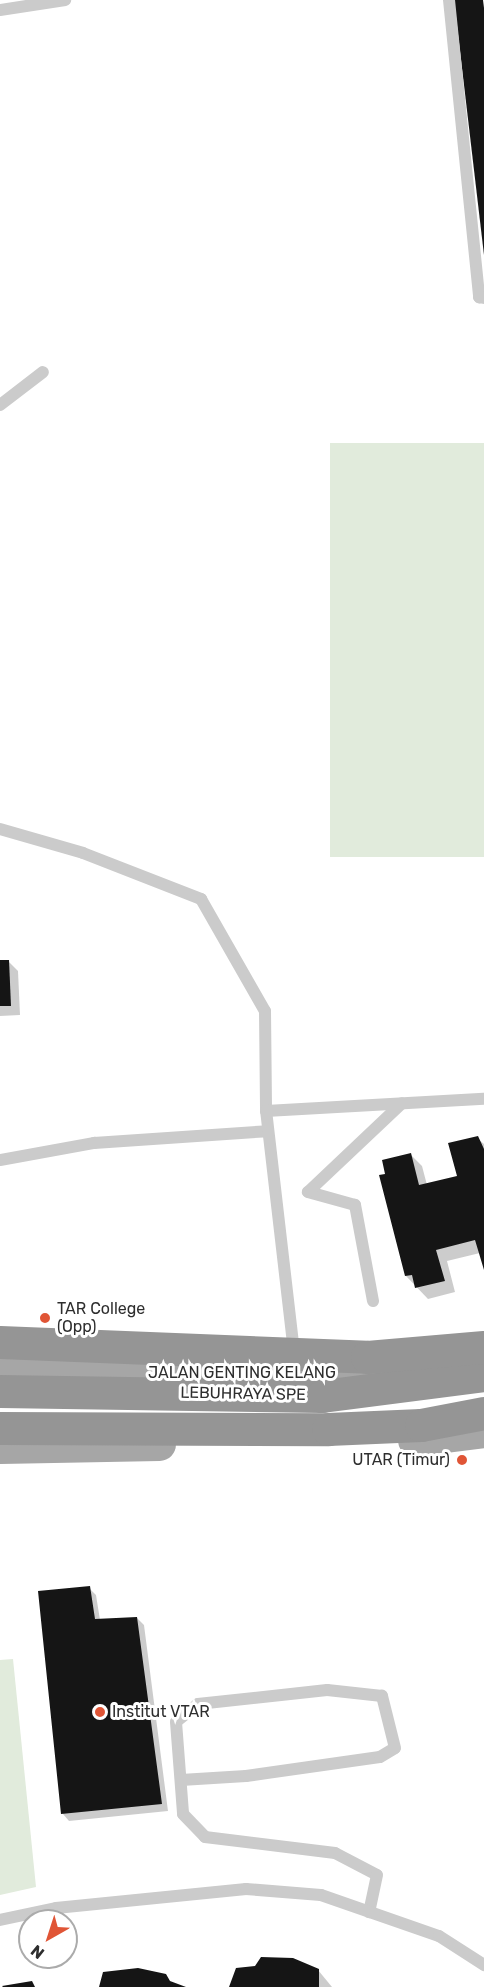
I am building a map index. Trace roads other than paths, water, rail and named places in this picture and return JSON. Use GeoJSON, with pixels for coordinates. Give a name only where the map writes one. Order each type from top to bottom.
{"type":"FeatureCollection","features":[{"type":"Feature","properties":{"kind":"highway"},"geometry":{"type":"LineString","coordinates":[[0,1342],[367,1357],[484,1347]]}},
{"type":"Feature","properties":{"kind":"highway","name":"LEBUHRAYA SPE"},"geometry":{"type":"LineString","coordinates":[[0,1391],[322,1395],[484,1375]]}},
{"type":"Feature","properties":{"kind":"highway","name":"LEBUHRAYA SPE"},"geometry":{"type":"LineString","coordinates":[[0,1428],[328,1429],[421,1425],[484,1413]]}},
{"type":"Feature","properties":{"kind":"main road","name":"JALAN GENTING KELANG"},"geometry":{"type":"LineString","coordinates":[[0,1372],[297,1374],[402,1372],[484,1361]]}},
{"type":"Feature","properties":{"kind":"main road"},"geometry":{"type":"LineString","coordinates":[[0,1447],[418,1440],[484,1431]]}},
{"type":"Feature","properties":{"kind":"lane"},"geometry":{"type":"LineString","coordinates":[[0,10],[65,0]]}},
{"type":"Feature","properties":{"kind":"lane"},"geometry":{"type":"LineString","coordinates":[[449,0],[478,297],[484,298]]}},
{"type":"Feature","properties":{"kind":"lane"},"geometry":{"type":"LineString","coordinates":[[0,405],[43,372]]}},
{"type":"Feature","properties":{"kind":"lane"},"geometry":{"type":"LineString","coordinates":[[0,829],[83,853],[201,899],[265,1011],[266,1111],[297,1374]]}},
{"type":"Feature","properties":{"kind":"lane"},"geometry":{"type":"LineString","coordinates":[[266,1111],[484,1099]]}},
{"type":"Feature","properties":{"kind":"lane"},"geometry":{"type":"LineString","coordinates":[[373,1301],[355,1204],[308,1192],[402,1103]]}},
{"type":"Feature","properties":{"kind":"lane"},"geometry":{"type":"LineString","coordinates":[[0,1160],[94,1143],[268,1131]]}},
{"type":"Feature","properties":{"kind":"lane"},"geometry":{"type":"LineString","coordinates":[[181,1780],[246,1776],[380,1757],[395,1748],[382,1696],[327,1690],[198,1704],[176,1722],[183,1814],[205,1837],[335,1853],[377,1875],[369,1912]]}},
{"type":"Feature","properties":{"kind":"lane"},"geometry":{"type":"LineString","coordinates":[[0,1920],[56,1908],[246,1889],[321,1895],[439,1936],[484,1965]]}},
{"type":"Feature","properties":{"kind":"place","name":"TAR College (Opp)"},"geometry":{"type":"Point","coordinates":[45,1318]}},
{"type":"Feature","properties":{"kind":"place","name":"UTAR (Timur)"},"geometry":{"type":"Point","coordinates":[462,1460]}},
{"type":"Feature","properties":{"kind":"place","name":"Institut VTAR"},"geometry":{"type":"Point","coordinates":[100,1712]}}]}
